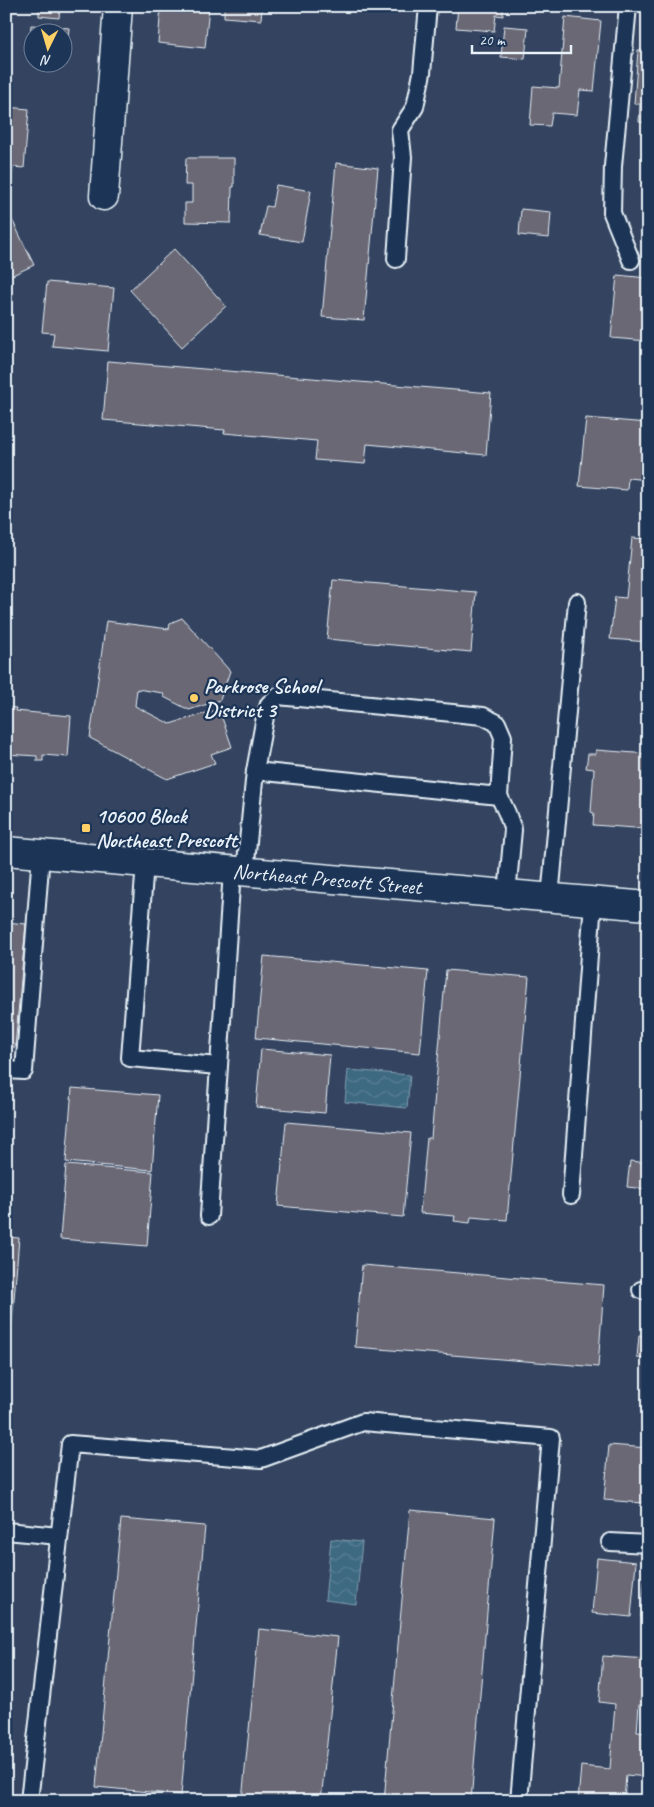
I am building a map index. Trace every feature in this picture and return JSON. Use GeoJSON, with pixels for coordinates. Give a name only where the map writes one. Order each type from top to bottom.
{"type":"FeatureCollection","features":[{"type":"Feature","properties":{"kind":"street"},"geometry":{"type":"LineString","coordinates":[[104,196],[118,6]]}},
{"type":"Feature","properties":{"kind":"street","name":"Northeast Prescott Street"},"geometry":{"type":"LineString","coordinates":[[6,851],[648,906]]}},
{"type":"Feature","properties":{"kind":"lane"},"geometry":{"type":"LineString","coordinates":[[396,259],[403,157],[400,130],[414,107],[422,73],[428,6]]}},
{"type":"Feature","properties":{"kind":"lane"},"geometry":{"type":"LineString","coordinates":[[628,6],[613,166],[612,213],[631,260]]}},
{"type":"Feature","properties":{"kind":"lane"},"geometry":{"type":"LineString","coordinates":[[550,898],[577,602]]}},
{"type":"Feature","properties":{"kind":"lane"},"geometry":{"type":"LineString","coordinates":[[209,1216],[218,1066],[238,871],[255,771],[269,704],[278,696],[483,716],[497,723],[503,737],[499,796],[512,830],[507,894]]}},
{"type":"Feature","properties":{"kind":"lane"},"geometry":{"type":"LineString","coordinates":[[255,771],[499,796]]}},
{"type":"Feature","properties":{"kind":"lane"},"geometry":{"type":"LineString","coordinates":[[6,1070],[24,1071],[41,854]]}},
{"type":"Feature","properties":{"kind":"lane"},"geometry":{"type":"LineString","coordinates":[[145,863],[130,1058],[218,1066]]}},
{"type":"Feature","properties":{"kind":"lane"},"geometry":{"type":"LineString","coordinates":[[571,1194],[592,902]]}},
{"type":"Feature","properties":{"kind":"lane"},"geometry":{"type":"LineString","coordinates":[[29,1801],[70,1444],[261,1459],[363,1422],[551,1438],[519,1801]]}},
{"type":"Feature","properties":{"kind":"lane"},"geometry":{"type":"LineString","coordinates":[[6,1531],[60,1536]]}},
{"type":"Feature","properties":{"kind":"lane"},"geometry":{"type":"LineString","coordinates":[[610,1542],[648,1544]]}},
{"type":"Feature","properties":{"kind":"water"},"geometry":{"type":"Polygon","coordinates":[[[348,1070],[410,1075],[407,1108],[345,1102],[348,1070]]]}},
{"type":"Feature","properties":{"kind":"water"},"geometry":{"type":"Polygon","coordinates":[[[331,1539],[362,1542],[356,1604],[325,1600],[331,1539]]]}},
{"type":"Feature","properties":{"kind":"building"},"geometry":{"type":"Polygon","coordinates":[[[31,6],[60,6],[59,18],[39,16],[39,9],[31,8],[31,6]]]}},
{"type":"Feature","properties":{"kind":"building"},"geometry":{"type":"Polygon","coordinates":[[[161,6],[209,6],[205,48],[158,43],[161,6]]]}},
{"type":"Feature","properties":{"kind":"building"},"geometry":{"type":"Polygon","coordinates":[[[224,6],[262,6],[261,20],[224,17],[224,6]]]}},
{"type":"Feature","properties":{"kind":"building"},"geometry":{"type":"Polygon","coordinates":[[[458,6],[503,6],[503,16],[496,15],[494,31],[456,28],[458,6]]]}},
{"type":"Feature","properties":{"kind":"building"},"geometry":{"type":"Polygon","coordinates":[[[565,17],[601,21],[594,91],[580,90],[577,115],[552,113],[550,126],[530,125],[533,86],[559,88],[565,17]]]}},
{"type":"Feature","properties":{"kind":"building"},"geometry":{"type":"Polygon","coordinates":[[[504,26],[528,28],[525,59],[501,57],[504,26]]]}},
{"type":"Feature","properties":{"kind":"building"},"geometry":{"type":"Polygon","coordinates":[[[638,50],[648,50],[648,123],[639,122],[640,104],[634,104],[638,50]]]}},
{"type":"Feature","properties":{"kind":"building"},"geometry":{"type":"Polygon","coordinates":[[[6,107],[29,109],[24,168],[13,167],[11,191],[6,191],[6,107]]]}},
{"type":"Feature","properties":{"kind":"building"},"geometry":{"type":"Polygon","coordinates":[[[186,158],[234,158],[231,223],[185,222],[185,203],[192,203],[192,185],[185,185],[186,158]]]}},
{"type":"Feature","properties":{"kind":"building"},"geometry":{"type":"Polygon","coordinates":[[[336,163],[378,168],[364,320],[322,317],[336,163]]]}},
{"type":"Feature","properties":{"kind":"building"},"geometry":{"type":"Polygon","coordinates":[[[276,185],[311,191],[302,242],[260,235],[266,206],[272,207],[276,185]]]}},
{"type":"Feature","properties":{"kind":"building"},"geometry":{"type":"Polygon","coordinates":[[[6,207],[34,265],[6,278],[6,207]]]}},
{"type":"Feature","properties":{"kind":"building"},"geometry":{"type":"Polygon","coordinates":[[[521,209],[551,212],[549,238],[519,235],[521,209]]]}},
{"type":"Feature","properties":{"kind":"building"},"geometry":{"type":"Polygon","coordinates":[[[174,249],[226,306],[182,347],[130,290],[174,249]]]}},
{"type":"Feature","properties":{"kind":"building"},"geometry":{"type":"Polygon","coordinates":[[[617,275],[648,278],[648,341],[611,338],[617,275]]]}},
{"type":"Feature","properties":{"kind":"building"},"geometry":{"type":"Polygon","coordinates":[[[47,282],[114,288],[108,351],[52,346],[54,333],[42,332],[47,282]]]}},
{"type":"Feature","properties":{"kind":"building"},"geometry":{"type":"Polygon","coordinates":[[[108,361],[491,393],[486,455],[367,444],[365,464],[315,460],[317,441],[224,433],[225,430],[103,420],[108,361]]]}},
{"type":"Feature","properties":{"kind":"building"},"geometry":{"type":"Polygon","coordinates":[[[586,418],[648,423],[648,480],[628,478],[627,490],[579,486],[586,418]]]}},
{"type":"Feature","properties":{"kind":"building"},"geometry":{"type":"Polygon","coordinates":[[[632,538],[648,539],[648,642],[610,639],[615,597],[626,598],[632,538]]]}},
{"type":"Feature","properties":{"kind":"building"},"geometry":{"type":"Polygon","coordinates":[[[333,580],[476,592],[471,652],[327,639],[333,580]]]}},
{"type":"Feature","properties":{"kind":"building","name":"Parkrose School District 3"},"geometry":{"type":"Polygon","coordinates":[[[182,618],[230,671],[220,700],[189,710],[164,697],[163,693],[137,689],[135,706],[170,724],[219,709],[232,747],[211,754],[215,763],[167,779],[90,738],[106,621],[169,629],[170,623],[182,618]]]}},
{"type":"Feature","properties":{"kind":"building"},"geometry":{"type":"Polygon","coordinates":[[[6,707],[16,708],[15,711],[71,716],[68,757],[43,755],[43,761],[37,761],[37,756],[6,754],[6,707]]]}},
{"type":"Feature","properties":{"kind":"building"},"geometry":{"type":"Polygon","coordinates":[[[596,750],[648,754],[648,820],[642,820],[642,827],[593,825],[594,813],[591,812],[594,769],[586,768],[588,754],[596,754],[596,750]]]}},
{"type":"Feature","properties":{"kind":"building"},"geometry":{"type":"Polygon","coordinates":[[[6,922],[26,924],[15,1047],[6,1047],[6,922]]]}},
{"type":"Feature","properties":{"kind":"building"},"geometry":{"type":"Polygon","coordinates":[[[264,956],[428,971],[420,1053],[256,1038],[264,956]]]}},
{"type":"Feature","properties":{"kind":"building"},"geometry":{"type":"Polygon","coordinates":[[[446,970],[529,977],[507,1220],[471,1217],[470,1223],[454,1221],[455,1216],[420,1213],[427,1138],[431,1138],[446,970]]]}},
{"type":"Feature","properties":{"kind":"building"},"geometry":{"type":"Polygon","coordinates":[[[261,1049],[330,1055],[325,1113],[256,1107],[261,1049]]]}},
{"type":"Feature","properties":{"kind":"building"},"geometry":{"type":"Polygon","coordinates":[[[72,1088],[158,1095],[152,1170],[66,1162],[72,1088]]]}},
{"type":"Feature","properties":{"kind":"building"},"geometry":{"type":"Polygon","coordinates":[[[286,1122],[411,1133],[403,1217],[278,1206],[286,1122]]]}},
{"type":"Feature","properties":{"kind":"building"},"geometry":{"type":"Polygon","coordinates":[[[630,1161],[648,1163],[648,1189],[627,1187],[630,1161]]]}},
{"type":"Feature","properties":{"kind":"building"},"geometry":{"type":"Polygon","coordinates":[[[66,1165],[153,1172],[147,1246],[60,1239],[66,1165]]]}},
{"type":"Feature","properties":{"kind":"building"},"geometry":{"type":"Polygon","coordinates":[[[6,1237],[19,1238],[12,1324],[6,1324],[6,1237]]]}},
{"type":"Feature","properties":{"kind":"building"},"geometry":{"type":"Polygon","coordinates":[[[362,1265],[604,1285],[598,1367],[355,1347],[362,1265]]]}},
{"type":"Feature","properties":{"kind":"building"},"geometry":{"type":"Polygon","coordinates":[[[639,1335],[648,1336],[648,1359],[637,1358],[639,1335]]]}},
{"type":"Feature","properties":{"kind":"building"},"geometry":{"type":"Polygon","coordinates":[[[609,1445],[648,1448],[643,1503],[604,1500],[609,1445]]]}},
{"type":"Feature","properties":{"kind":"building"},"geometry":{"type":"Polygon","coordinates":[[[410,1510],[495,1518],[471,1801],[384,1801],[410,1510]]]}},
{"type":"Feature","properties":{"kind":"building"},"geometry":{"type":"Polygon","coordinates":[[[121,1519],[205,1526],[181,1795],[96,1787],[121,1519]]]}},
{"type":"Feature","properties":{"kind":"building"},"geometry":{"type":"Polygon","coordinates":[[[597,1558],[636,1562],[631,1617],[592,1613],[597,1558]]]}},
{"type":"Feature","properties":{"kind":"building"},"geometry":{"type":"Polygon","coordinates":[[[646,1565],[648,1565],[648,1617],[641,1617],[646,1565]]]}},
{"type":"Feature","properties":{"kind":"building"},"geometry":{"type":"Polygon","coordinates":[[[259,1629],[338,1637],[321,1801],[242,1800],[259,1629]]]}},
{"type":"Feature","properties":{"kind":"building"},"geometry":{"type":"Polygon","coordinates":[[[603,1656],[648,1659],[648,1705],[639,1705],[637,1732],[648,1733],[648,1777],[626,1775],[624,1801],[578,1801],[581,1766],[610,1769],[615,1704],[599,1702],[603,1656]]]}},
{"type":"Feature","properties":{"kind":"place","name":"Parkrose School District 3"},"geometry":{"type":"Point","coordinates":[194,698]}},
{"type":"Feature","properties":{"kind":"place","name":"10600 Block Northeast Prescott"},"geometry":{"type":"Point","coordinates":[86,828]}}]}
